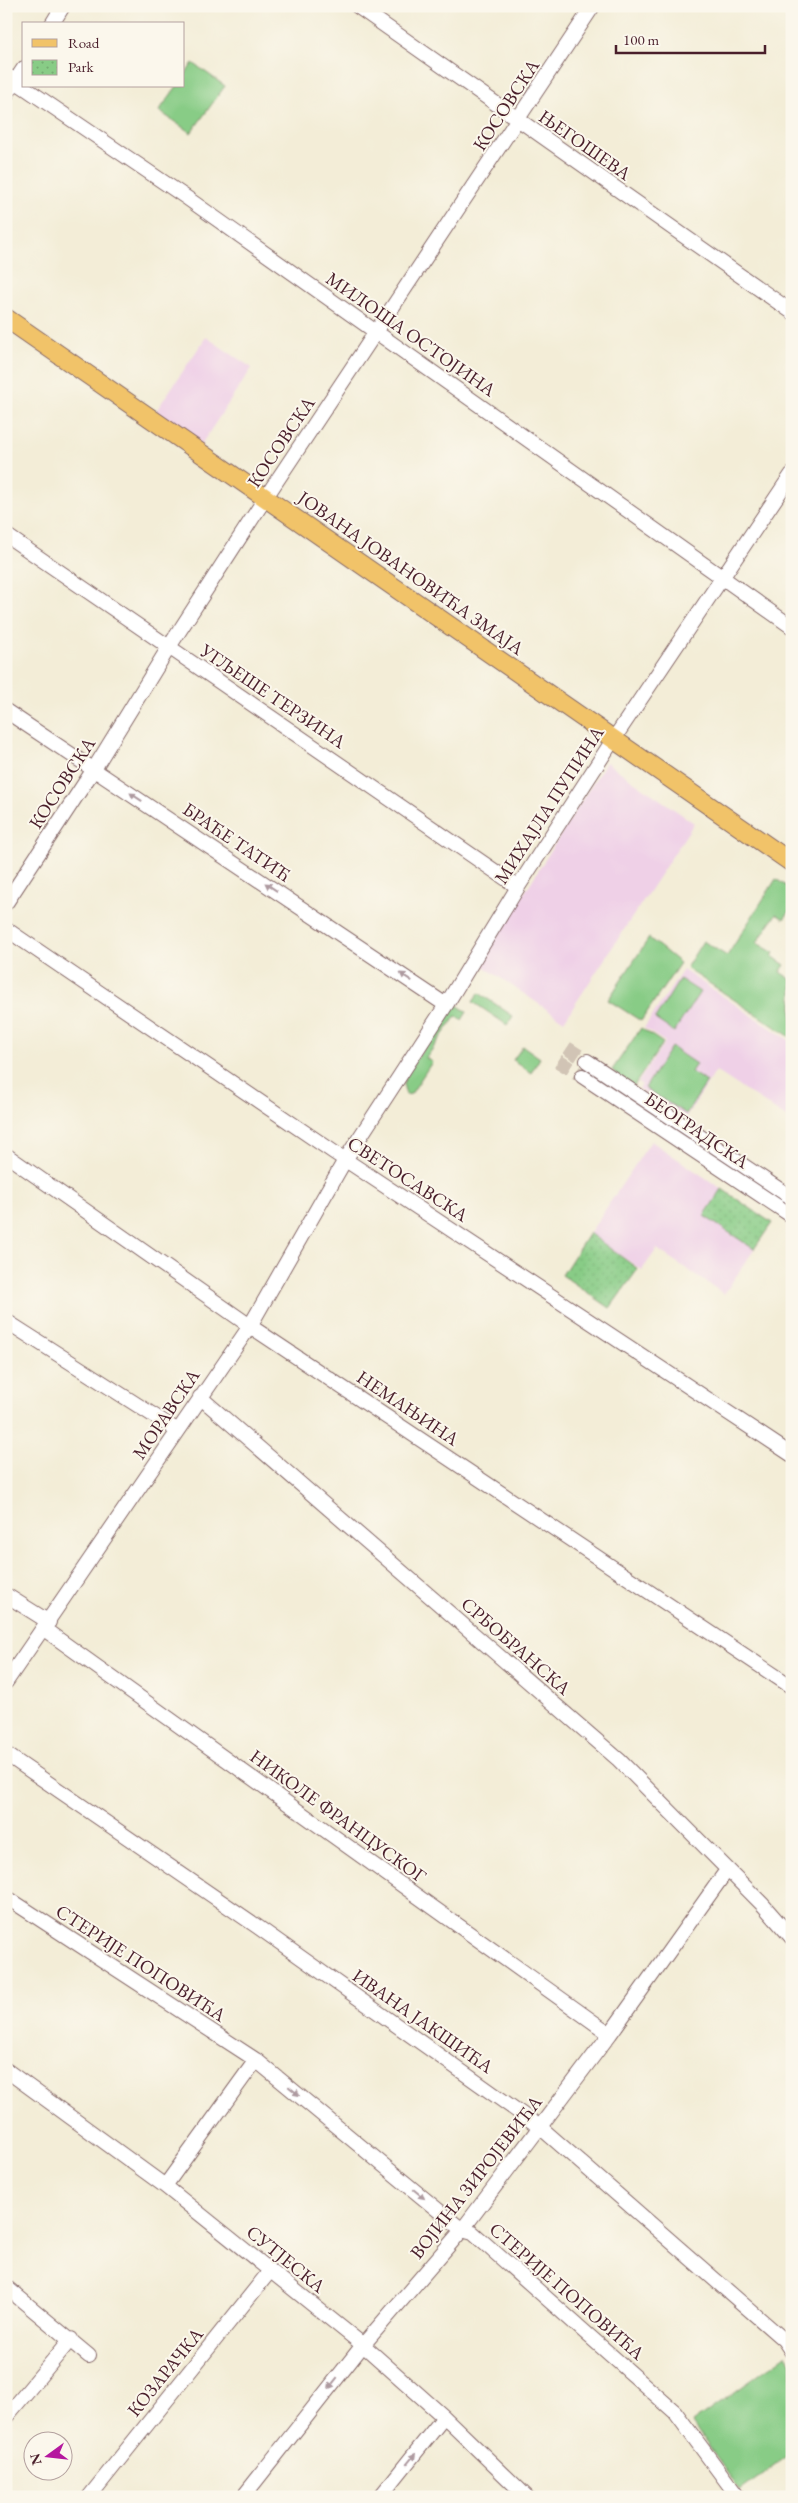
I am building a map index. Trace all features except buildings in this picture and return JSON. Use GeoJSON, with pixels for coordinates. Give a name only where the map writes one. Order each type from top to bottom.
{"type":"FeatureCollection","features":[{"type":"Feature","properties":{"kind":"main road","name":"ЈОВАНА ЈОВАНОВИЋА ЗМАЈА"},"geometry":{"type":"LineString","coordinates":[[6,318],[792,863]]}},
{"type":"Feature","properties":{"kind":"street"},"geometry":{"type":"LineString","coordinates":[[53,22],[63,6]]}},
{"type":"Feature","properties":{"kind":"street","name":"КОСОВСКА"},"geometry":{"type":"LineString","coordinates":[[6,902],[94,769],[168,647],[266,497],[593,6]]}},
{"type":"Feature","properties":{"kind":"street","name":"ЊЕГОШЕВА"},"geometry":{"type":"LineString","coordinates":[[361,7],[518,121],[792,312]]}},
{"type":"Feature","properties":{"kind":"street"},"geometry":{"type":"LineString","coordinates":[[6,95],[11,78],[22,70]]}},
{"type":"Feature","properties":{"kind":"street","name":"МИЛОША ОСТОЈИНА"},"geometry":{"type":"LineString","coordinates":[[11,78],[22,86]]}},
{"type":"Feature","properties":{"kind":"street","name":"МИЛОША ОСТОЈИНА"},"geometry":{"type":"LineString","coordinates":[[26,88],[187,198],[792,627]]}},
{"type":"Feature","properties":{"kind":"street","name":"МИХАЈЛА ПУПИНА"},"geometry":{"type":"LineString","coordinates":[[345,1160],[446,1004],[518,886],[613,740],[792,474]]}},
{"type":"Feature","properties":{"kind":"street","name":"УГЉЕШЕ ТЕРЗИНА"},"geometry":{"type":"LineString","coordinates":[[6,535],[518,886]]}},
{"type":"Feature","properties":{"kind":"street","name":"БРАЋЕ ТАТИЋ"},"geometry":{"type":"LineString","coordinates":[[6,711],[446,1004]]}},
{"type":"Feature","properties":{"kind":"street","name":"СВЕТОСАВСКА"},"geometry":{"type":"LineString","coordinates":[[6,929],[345,1160],[792,1455]]}},
{"type":"Feature","properties":{"kind":"street","name":"БЕОГРАДСКА"},"geometry":{"type":"LineString","coordinates":[[587,1062],[792,1198]]}},
{"type":"Feature","properties":{"kind":"street","name":"БЕОГРАДСКА"},"geometry":{"type":"LineString","coordinates":[[582,1076],[792,1216]]}},
{"type":"Feature","properties":{"kind":"street","name":"НЕМАЊИНА"},"geometry":{"type":"LineString","coordinates":[[6,1155],[250,1326],[792,1687]]}},
{"type":"Feature","properties":{"kind":"street","name":"МОРАВСКА"},"geometry":{"type":"LineString","coordinates":[[6,1682],[250,1326],[345,1160]]}},
{"type":"Feature","properties":{"kind":"street"},"geometry":{"type":"LineString","coordinates":[[6,1321],[178,1431]]}},
{"type":"Feature","properties":{"kind":"street","name":"СРБОБРАНСКА"},"geometry":{"type":"LineString","coordinates":[[200,1397],[619,1760],[792,1938]]}},
{"type":"Feature","properties":{"kind":"street","name":"НИКОЛЕ ФРАНЦУСКОГ"},"geometry":{"type":"LineString","coordinates":[[6,1595],[46,1626],[610,2034]]}},
{"type":"Feature","properties":{"kind":"street","name":"ИВАНА ЈАКШИЋА"},"geometry":{"type":"LineString","coordinates":[[6,1754],[258,1927],[540,2127],[784,2340],[792,2352]]}},
{"type":"Feature","properties":{"kind":"street","name":"ВОЈИНА ЗИРОЈЕВИЋА"},"geometry":{"type":"LineString","coordinates":[[243,2497],[363,2344],[462,2230],[610,2034],[727,1870]]}},
{"type":"Feature","properties":{"kind":"street","name":"СТЕРИЈЕ ПОПОВИЋА"},"geometry":{"type":"LineString","coordinates":[[6,1897],[256,2060],[462,2230],[473,2233],[480,2238],[675,2412],[738,2497]]}},
{"type":"Feature","properties":{"kind":"street"},"geometry":{"type":"LineString","coordinates":[[165,2186],[256,2060]]}},
{"type":"Feature","properties":{"kind":"street","name":"СУТЈЕСКА"},"geometry":{"type":"LineString","coordinates":[[6,2070],[165,2186],[363,2344],[444,2417],[528,2497]]}},
{"type":"Feature","properties":{"kind":"street","name":"КОЗАРАЧКА"},"geometry":{"type":"LineString","coordinates":[[90,2497],[270,2270]]}},
{"type":"Feature","properties":{"kind":"street"},"geometry":{"type":"LineString","coordinates":[[6,2287],[71,2339],[89,2356]]}},
{"type":"Feature","properties":{"kind":"street"},"geometry":{"type":"LineString","coordinates":[[6,2417],[71,2339]]}},
{"type":"Feature","properties":{"kind":"street"},"geometry":{"type":"LineString","coordinates":[[380,2497],[444,2417]]}},
{"type":"Feature","properties":{"kind":"shaded area"},"geometry":{"type":"Polygon","coordinates":[[[206,337],[252,368],[200,446],[154,414],[206,337]]]}},
{"type":"Feature","properties":{"kind":"shaded area"},"geometry":{"type":"Polygon","coordinates":[[[606,762],[694,823],[564,1021],[480,964],[606,762]]]}},
{"type":"Feature","properties":{"kind":"shaded area"},"geometry":{"type":"Polygon","coordinates":[[[683,970],[792,1042],[792,1121],[716,1071],[684,1120],[639,1089],[642,1085],[638,1082],[665,1042],[644,1028],[683,970]]]}},
{"type":"Feature","properties":{"kind":"shaded area"},"geometry":{"type":"Polygon","coordinates":[[[651,1141],[772,1223],[724,1294],[657,1249],[642,1270],[589,1234],[651,1141]]]}},
{"type":"Feature","properties":{"kind":"green space"},"geometry":{"type":"Polygon","coordinates":[[[193,63],[225,86],[191,133],[159,111],[176,88],[185,88],[185,75],[193,63]]]}},
{"type":"Feature","properties":{"kind":"green space"},"geometry":{"type":"Polygon","coordinates":[[[776,879],[792,890],[792,908],[784,919],[776,914],[757,943],[774,953],[772,956],[785,965],[780,972],[792,980],[792,1038],[686,968],[703,941],[727,956],[776,879]]]}},
{"type":"Feature","properties":{"kind":"green space"},"geometry":{"type":"Polygon","coordinates":[[[649,938],[680,963],[641,1021],[608,1000],[649,938]]]}},
{"type":"Feature","properties":{"kind":"green space"},"geometry":{"type":"Polygon","coordinates":[[[680,979],[700,992],[674,1032],[655,1019],[680,979]]]}},
{"type":"Feature","properties":{"kind":"green space"},"geometry":{"type":"Polygon","coordinates":[[[479,993],[513,1016],[507,1025],[473,1002],[479,993]]]}},
{"type":"Feature","properties":{"kind":"green space"},"geometry":{"type":"Polygon","coordinates":[[[454,1003],[467,1012],[462,1020],[456,1016],[426,1058],[432,1062],[411,1094],[406,1095],[403,1084],[409,1070],[454,1003]]]}},
{"type":"Feature","properties":{"kind":"green space"},"geometry":{"type":"Polygon","coordinates":[[[641,1028],[663,1043],[631,1090],[612,1070],[641,1028]]]}},
{"type":"Feature","properties":{"kind":"green space"},"geometry":{"type":"Polygon","coordinates":[[[523,1046],[540,1058],[531,1073],[513,1060],[523,1046]]]}},
{"type":"Feature","properties":{"kind":"green space"},"geometry":{"type":"Polygon","coordinates":[[[671,1047],[696,1064],[691,1072],[707,1082],[686,1114],[645,1088],[671,1047]]]}},
{"type":"Feature","properties":{"kind":"green space"},"geometry":{"type":"Polygon","coordinates":[[[722,1189],[772,1223],[754,1249],[704,1216],[722,1189]]]}},
{"type":"Feature","properties":{"kind":"green space"},"geometry":{"type":"Polygon","coordinates":[[[589,1233],[638,1269],[610,1308],[562,1275],[589,1233]]]}},
{"type":"Feature","properties":{"kind":"green space"},"geometry":{"type":"Polygon","coordinates":[[[786,2355],[792,2363],[792,2458],[788,2456],[740,2491],[692,2423],[786,2355]]]}},
{"type":"Feature","properties":{"kind":"tunnel"},"geometry":{"type":"LineString","coordinates":[[567,1048],[587,1061]]}},
{"type":"Feature","properties":{"kind":"tunnel"},"geometry":{"type":"LineString","coordinates":[[558,1061],[582,1076]]}}]}
